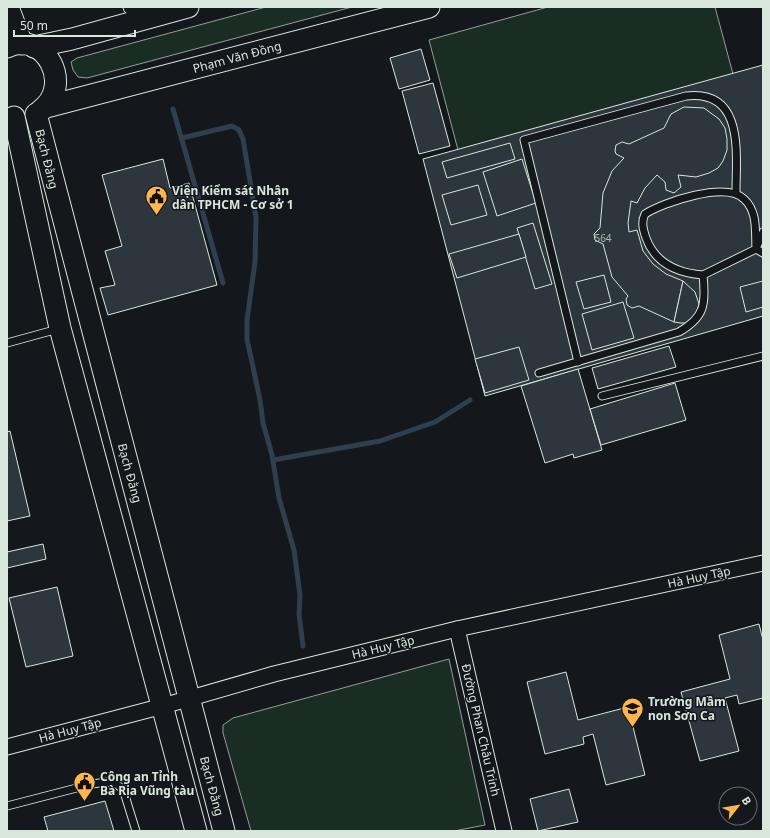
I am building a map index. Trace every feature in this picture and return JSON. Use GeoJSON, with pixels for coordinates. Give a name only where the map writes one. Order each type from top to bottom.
{"type":"FeatureCollection","features":[{"type":"Feature","properties":{"kind":"street"},"geometry":{"type":"LineString","coordinates":[[8,7],[21,46]]}},
{"type":"Feature","properties":{"kind":"street"},"geometry":{"type":"LineString","coordinates":[[21,46],[72,39],[138,13],[188,7]]}},
{"type":"Feature","properties":{"kind":"street","name":"Phạm Văn Đồng"},"geometry":{"type":"LineString","coordinates":[[10,116],[25,117],[41,110],[428,7]]}},
{"type":"Feature","properties":{"kind":"street"},"geometry":{"type":"LineString","coordinates":[[21,46],[44,53],[52,63],[56,74],[56,86],[53,97],[41,110]]}},
{"type":"Feature","properties":{"kind":"street","name":"Bạch Đằng"},"geometry":{"type":"LineString","coordinates":[[41,110],[189,698],[224,831]]}},
{"type":"Feature","properties":{"kind":"street","name":"Bạch Đằng"},"geometry":{"type":"LineString","coordinates":[[10,116],[60,328],[196,831]]}},
{"type":"Feature","properties":{"kind":"street","name":"Hà Huy Tập"},"geometry":{"type":"LineString","coordinates":[[7,747],[163,706],[274,674],[457,629],[763,563]]}},
{"type":"Feature","properties":{"kind":"street","name":"Đường Phan Châu Trinh"},"geometry":{"type":"LineString","coordinates":[[457,629],[504,831]]}},
{"type":"Feature","properties":{"kind":"lane"},"geometry":{"type":"LineString","coordinates":[[578,362],[524,140],[686,96],[697,95],[708,97],[718,103],[732,120],[735,133],[736,192]]}},
{"type":"Feature","properties":{"kind":"lane"},"geometry":{"type":"LineString","coordinates":[[756,248],[755,219],[751,208],[745,199],[736,192],[699,194],[665,203],[645,214],[642,220],[648,244],[655,254],[663,262],[686,274],[703,275],[756,248],[763,232]]}},
{"type":"Feature","properties":{"kind":"lane"},"geometry":{"type":"LineString","coordinates":[[756,248],[763,253]]}},
{"type":"Feature","properties":{"kind":"lane"},"geometry":{"type":"LineString","coordinates":[[539,373],[679,332],[698,318],[703,307],[703,275]]}},
{"type":"Feature","properties":{"kind":"lane"},"geometry":{"type":"LineString","coordinates":[[7,344],[60,328]]}},
{"type":"Feature","properties":{"kind":"lane"},"geometry":{"type":"LineString","coordinates":[[602,396],[763,356]]}},
{"type":"Feature","properties":{"kind":"lane"},"geometry":{"type":"LineString","coordinates":[[7,806],[61,791],[107,782],[116,784],[123,789],[136,831]]}},
{"type":"Feature","properties":{"kind":"green space"},"geometry":{"type":"Polygon","coordinates":[[[266,7],[352,7],[87,78],[78,77],[73,70],[71,62],[77,58],[266,7]]]}},
{"type":"Feature","properties":{"kind":"green space"},"geometry":{"type":"Polygon","coordinates":[[[548,7],[715,7],[733,74],[458,150],[429,40],[548,7]]]}},
{"type":"Feature","properties":{"kind":"green space"},"geometry":{"type":"Polygon","coordinates":[[[449,659],[485,825],[454,831],[251,831],[223,733],[223,725],[233,718],[449,659]]]}},
{"type":"Feature","properties":{"kind":"building"},"geometry":{"type":"Polygon","coordinates":[[[421,49],[430,80],[399,89],[390,58],[421,49]]]}},
{"type":"Feature","properties":{"kind":"building"},"geometry":{"type":"Polygon","coordinates":[[[763,65],[763,316],[485,396],[423,159],[763,65]]]}},
{"type":"Feature","properties":{"kind":"building"},"geometry":{"type":"Polygon","coordinates":[[[433,83],[450,146],[419,154],[402,91],[433,83]]]}},
{"type":"Feature","properties":{"kind":"building"},"geometry":{"type":"Polygon","coordinates":[[[684,107],[704,108],[719,119],[725,128],[727,139],[727,150],[723,161],[718,168],[709,173],[696,177],[678,175],[681,187],[674,193],[666,190],[665,182],[657,175],[645,188],[637,203],[631,201],[628,223],[629,232],[637,230],[643,251],[653,264],[666,274],[683,281],[674,322],[639,306],[632,308],[627,305],[626,299],[628,296],[612,277],[603,244],[595,240],[594,234],[600,228],[603,193],[612,171],[624,158],[616,154],[616,145],[622,142],[629,144],[664,128],[671,114],[684,107]]]}},
{"type":"Feature","properties":{"kind":"building"},"geometry":{"type":"Polygon","coordinates":[[[510,143],[515,159],[447,178],[442,162],[510,143]]]}},
{"type":"Feature","properties":{"kind":"building","name":"Viện Kiểm sát Nhân dân TPHCM - Cơ sở 1"},"geometry":{"type":"Polygon","coordinates":[[[163,159],[170,188],[189,183],[217,285],[108,315],[100,288],[115,285],[105,251],[122,246],[102,175],[163,159]]]}},
{"type":"Feature","properties":{"kind":"building"},"geometry":{"type":"Polygon","coordinates":[[[522,159],[536,203],[497,216],[483,172],[522,159]]]}},
{"type":"Feature","properties":{"kind":"building"},"geometry":{"type":"Polygon","coordinates":[[[478,185],[487,215],[451,225],[442,195],[478,185]]]}},
{"type":"Feature","properties":{"kind":"building"},"geometry":{"type":"Polygon","coordinates":[[[533,223],[552,284],[535,289],[517,228],[533,223]]]}},
{"type":"Feature","properties":{"kind":"building"},"geometry":{"type":"Polygon","coordinates":[[[519,234],[526,257],[457,278],[449,254],[519,234]]]}},
{"type":"Feature","properties":{"kind":"building"},"geometry":{"type":"Polygon","coordinates":[[[604,275],[611,302],[584,309],[576,282],[604,275]]]}},
{"type":"Feature","properties":{"kind":"building"},"geometry":{"type":"Polygon","coordinates":[[[683,281],[695,292],[699,304],[696,315],[687,323],[674,322],[683,281]]]}},
{"type":"Feature","properties":{"kind":"building"},"geometry":{"type":"Polygon","coordinates":[[[763,281],[763,307],[746,312],[740,287],[763,281]]]}},
{"type":"Feature","properties":{"kind":"building"},"geometry":{"type":"Polygon","coordinates":[[[623,302],[634,338],[592,350],[582,314],[623,302]]]}},
{"type":"Feature","properties":{"kind":"building"},"geometry":{"type":"Polygon","coordinates":[[[669,346],[676,367],[598,389],[592,368],[669,346]]]}},
{"type":"Feature","properties":{"kind":"building"},"geometry":{"type":"Polygon","coordinates":[[[519,347],[529,380],[485,393],[475,359],[519,347]]]}},
{"type":"Feature","properties":{"kind":"building"},"geometry":{"type":"Polygon","coordinates":[[[578,369],[602,450],[574,458],[573,454],[545,463],[521,386],[578,369]]]}},
{"type":"Feature","properties":{"kind":"building"},"geometry":{"type":"Polygon","coordinates":[[[675,383],[686,420],[601,445],[590,409],[675,383]]]}},
{"type":"Feature","properties":{"kind":"building"},"geometry":{"type":"Polygon","coordinates":[[[10,431],[30,516],[7,521],[7,432],[10,431]]]}},
{"type":"Feature","properties":{"kind":"building"},"geometry":{"type":"Polygon","coordinates":[[[43,544],[46,559],[7,568],[7,552],[43,544]]]}},
{"type":"Feature","properties":{"kind":"building"},"geometry":{"type":"Polygon","coordinates":[[[57,587],[73,656],[26,667],[9,598],[57,587]]]}},
{"type":"Feature","properties":{"kind":"building"},"geometry":{"type":"Polygon","coordinates":[[[759,624],[763,640],[763,698],[739,704],[737,695],[725,698],[739,751],[700,761],[681,692],[730,679],[719,635],[759,624]]]}},
{"type":"Feature","properties":{"kind":"building"},"geometry":{"type":"Polygon","coordinates":[[[566,672],[578,720],[628,707],[645,775],[606,785],[593,734],[583,737],[584,744],[545,754],[527,682],[566,672]]]}},
{"type":"Feature","properties":{"kind":"building"},"geometry":{"type":"Polygon","coordinates":[[[569,789],[578,822],[538,831],[530,799],[569,789]]]}},
{"type":"Feature","properties":{"kind":"building"},"geometry":{"type":"Polygon","coordinates":[[[105,801],[114,831],[48,831],[44,817],[105,801]]]}},
{"type":"Feature","properties":{"kind":"waterway"},"geometry":{"type":"LineString","coordinates":[[173,109],[223,283]]}},
{"type":"Feature","properties":{"kind":"waterway"},"geometry":{"type":"LineString","coordinates":[[182,138],[232,126],[239,130],[243,139],[256,217],[255,262],[247,320],[247,339],[260,400],[263,423],[272,455],[279,498],[294,550],[300,595],[299,614],[303,646]]}},
{"type":"Feature","properties":{"kind":"waterway"},"geometry":{"type":"LineString","coordinates":[[273,460],[380,441],[435,422],[470,400]]}},
{"type":"Feature","properties":{"kind":"place","name":"Viện Kiểm sát Nhân dân TPHCM - Cơ sở 1"},"geometry":{"type":"Point","coordinates":[156,216]}},
{"type":"Feature","properties":{"kind":"place","name":"Trường Mầm non Sơn Ca"},"geometry":{"type":"Point","coordinates":[633,728]}},
{"type":"Feature","properties":{"kind":"place","name":"Công an Tỉnh Bà Rịa Vũng tàu"},"geometry":{"type":"Point","coordinates":[85,802]}}]}
